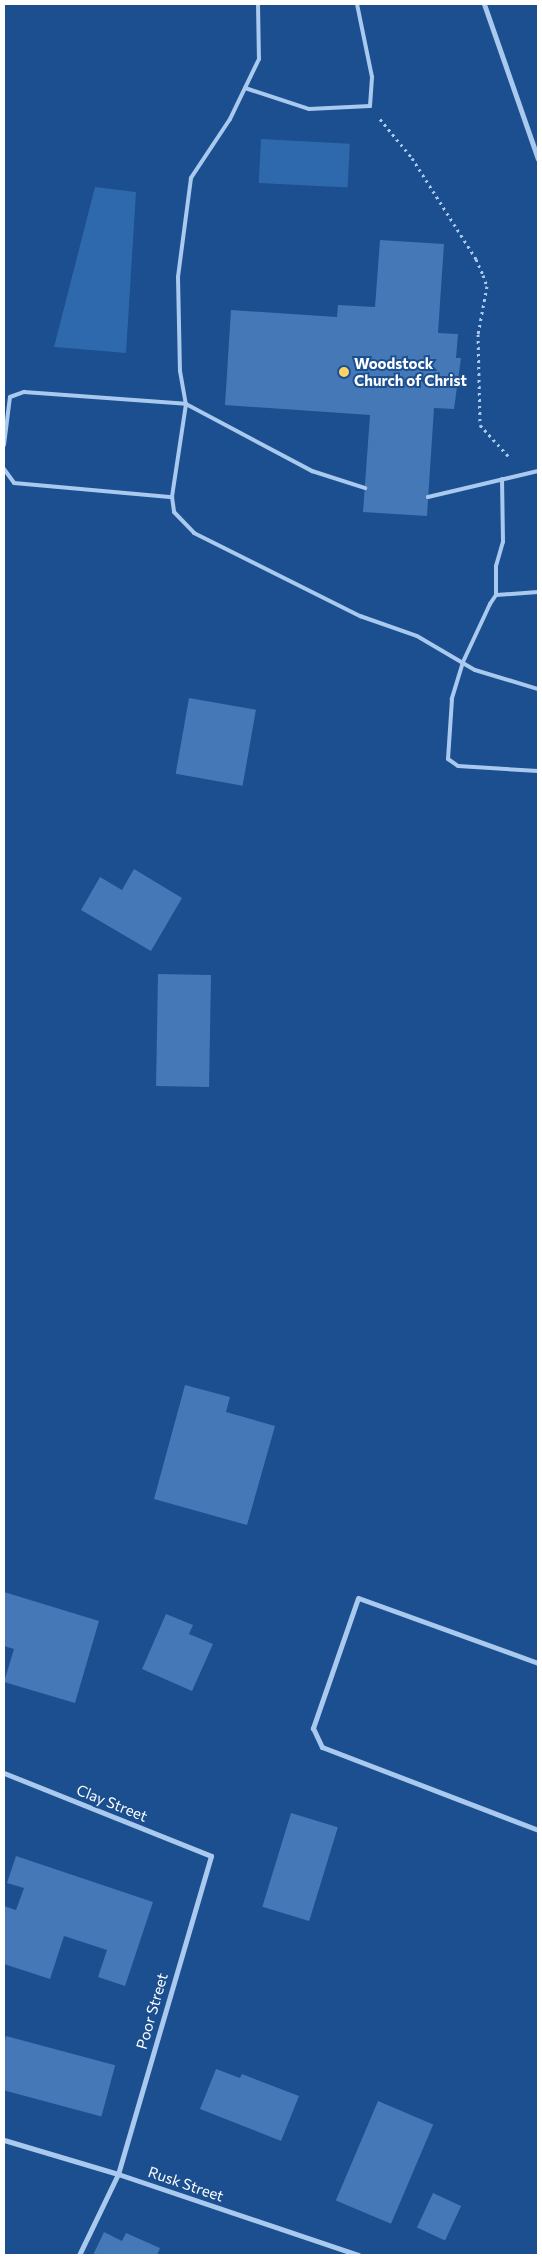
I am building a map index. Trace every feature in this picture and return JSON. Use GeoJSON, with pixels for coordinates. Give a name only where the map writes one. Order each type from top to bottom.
{"type":"FeatureCollection","features":[{"type":"Feature","properties":{"kind":"street"},"geometry":{"type":"LineString","coordinates":[[484,4],[538,159]]}},
{"type":"Feature","properties":{"kind":"street"},"geometry":{"type":"LineString","coordinates":[[538,1663],[358,1598],[313,1728],[322,1747],[538,1830]]}},
{"type":"Feature","properties":{"kind":"street","name":"Clay Street"},"geometry":{"type":"LineString","coordinates":[[4,1774],[211,1856]]}},
{"type":"Feature","properties":{"kind":"street","name":"Poor Street"},"geometry":{"type":"LineString","coordinates":[[79,2255],[118,2174],[211,1856]]}},
{"type":"Feature","properties":{"kind":"street","name":"Rusk Street"},"geometry":{"type":"LineString","coordinates":[[4,2140],[118,2174],[359,2255]]}},
{"type":"Feature","properties":{"kind":"lane"},"geometry":{"type":"LineString","coordinates":[[258,4],[259,58],[230,118],[191,178],[178,277],[180,371],[186,404],[172,497],[174,512],[194,533],[360,616],[417,636],[475,670],[538,689]]}},
{"type":"Feature","properties":{"kind":"lane"},"geometry":{"type":"LineString","coordinates":[[245,88],[309,109],[370,106],[372,77],[357,4]]}},
{"type":"Feature","properties":{"kind":"lane"},"geometry":{"type":"LineString","coordinates":[[4,445],[10,397],[24,392],[186,404],[312,471],[365,488]]}},
{"type":"Feature","properties":{"kind":"lane"},"geometry":{"type":"LineString","coordinates":[[4,469],[14,483],[172,497]]}},
{"type":"Feature","properties":{"kind":"lane"},"geometry":{"type":"LineString","coordinates":[[428,497],[538,471]]}},
{"type":"Feature","properties":{"kind":"lane"},"geometry":{"type":"LineString","coordinates":[[502,479],[503,542],[496,566],[496,595],[463,662],[452,699],[448,759],[458,766],[538,771]]}},
{"type":"Feature","properties":{"kind":"lane"},"geometry":{"type":"LineString","coordinates":[[496,595],[538,592]]}},
{"type":"Feature","properties":{"kind":"path"},"geometry":{"type":"LineString","coordinates":[[370,106],[412,158],[476,259],[487,286],[478,334],[480,425],[522,474]]}},
{"type":"Feature","properties":{"kind":"shaded area"},"geometry":{"type":"Polygon","coordinates":[[[261,139],[350,144],[348,188],[259,183],[261,139]]]}},
{"type":"Feature","properties":{"kind":"shaded area"},"geometry":{"type":"Polygon","coordinates":[[[95,187],[136,192],[126,353],[54,347],[95,187]]]}},
{"type":"Feature","properties":{"kind":"building","name":"Woodstock Church of Christ"},"geometry":{"type":"Polygon","coordinates":[[[380,240],[444,244],[438,333],[458,334],[456,358],[461,358],[454,409],[434,408],[427,516],[363,512],[370,415],[225,405],[231,310],[337,317],[338,305],[375,307],[380,240]]]}},
{"type":"Feature","properties":{"kind":"building"},"geometry":{"type":"Polygon","coordinates":[[[189,698],[256,710],[243,786],[176,774],[189,698]]]}},
{"type":"Feature","properties":{"kind":"building"},"geometry":{"type":"Polygon","coordinates":[[[134,869],[182,898],[151,951],[81,910],[100,877],[122,890],[134,869]]]}},
{"type":"Feature","properties":{"kind":"building"},"geometry":{"type":"Polygon","coordinates":[[[158,974],[211,975],[209,1087],[156,1086],[158,974]]]}},
{"type":"Feature","properties":{"kind":"building"},"geometry":{"type":"Polygon","coordinates":[[[185,1385],[230,1397],[226,1412],[275,1426],[247,1525],[154,1499],[185,1385]]]}},
{"type":"Feature","properties":{"kind":"building"},"geometry":{"type":"Polygon","coordinates":[[[4,1592],[99,1621],[75,1703],[4,1682],[14,1649],[4,1646],[4,1592]]]}},
{"type":"Feature","properties":{"kind":"building"},"geometry":{"type":"Polygon","coordinates":[[[166,1614],[193,1625],[189,1634],[213,1644],[192,1691],[142,1669],[166,1614]]]}},
{"type":"Feature","properties":{"kind":"building"},"geometry":{"type":"Polygon","coordinates":[[[291,1813],[338,1827],[309,1921],[262,1907],[291,1813]]]}},
{"type":"Feature","properties":{"kind":"building"},"geometry":{"type":"Polygon","coordinates":[[[16,1856],[153,1902],[125,1986],[98,1977],[107,1950],[64,1936],[50,1979],[4,1964],[4,1906],[16,1910],[24,1888],[7,1883],[16,1856]]]}},
{"type":"Feature","properties":{"kind":"building"},"geometry":{"type":"Polygon","coordinates":[[[6,2036],[115,2065],[101,2116],[4,2090],[4,2043],[6,2036]]]}},
{"type":"Feature","properties":{"kind":"building"},"geometry":{"type":"Polygon","coordinates":[[[216,2069],[240,2078],[242,2074],[299,2096],[281,2141],[200,2109],[216,2069]]]}},
{"type":"Feature","properties":{"kind":"building"},"geometry":{"type":"Polygon","coordinates":[[[378,2101],[433,2124],[391,2224],[336,2200],[378,2101]]]}},
{"type":"Feature","properties":{"kind":"building"},"geometry":{"type":"Polygon","coordinates":[[[433,2193],[461,2206],[445,2241],[417,2227],[433,2193]]]}},
{"type":"Feature","properties":{"kind":"building"},"geometry":{"type":"Polygon","coordinates":[[[104,2232],[122,2241],[126,2233],[160,2248],[157,2255],[93,2255],[104,2232]]]}},
{"type":"Feature","properties":{"kind":"place","name":"Woodstock Church of Christ"},"geometry":{"type":"Point","coordinates":[344,372]}}]}
